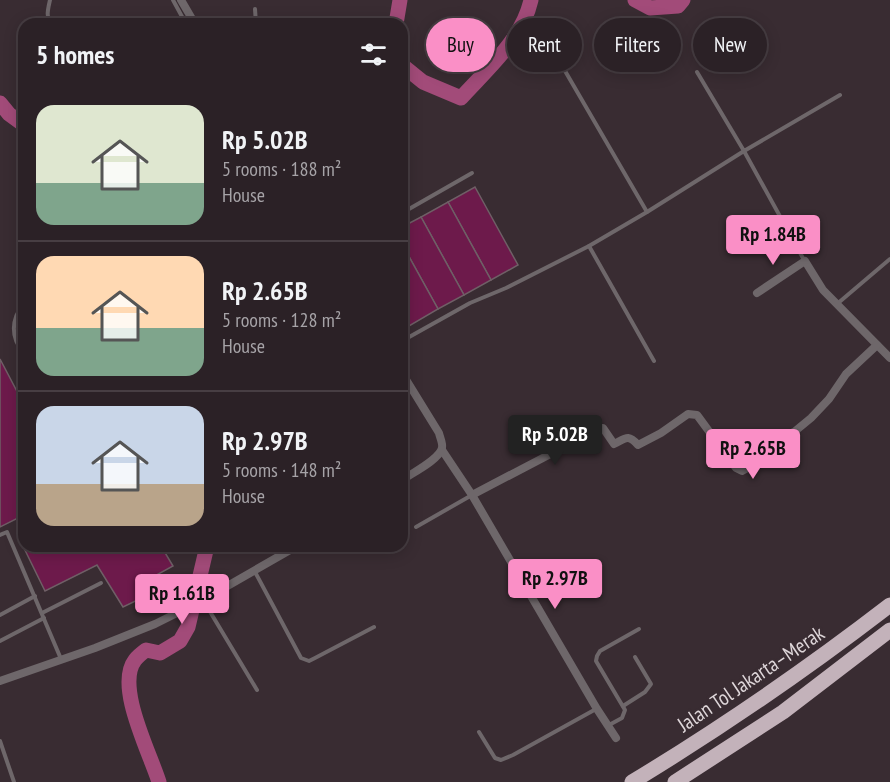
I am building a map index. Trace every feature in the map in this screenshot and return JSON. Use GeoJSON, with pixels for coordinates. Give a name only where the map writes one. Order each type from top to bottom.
{"type":"FeatureCollection","features":[{"type":"Feature","properties":{"kind":"highway","name":"Jalan Tol Jakarta–Merak"},"geometry":{"type":"LineString","coordinates":[[632,782],[768,694],[890,605]]}},
{"type":"Feature","properties":{"kind":"highway","name":"Jalan Tol Jakarta–Merak"},"geometry":{"type":"LineString","coordinates":[[675,782],[783,712],[890,630]]}},
{"type":"Feature","properties":{"kind":"street"},"geometry":{"type":"LineString","coordinates":[[181,0],[192,18]]}},
{"type":"Feature","properties":{"kind":"street"},"geometry":{"type":"LineString","coordinates":[[757,293],[805,261],[823,290],[890,358]]}},
{"type":"Feature","properties":{"kind":"street"},"geometry":{"type":"LineString","coordinates":[[472,495],[594,430],[603,428],[614,444],[628,437],[638,445],[661,433],[688,414],[697,415],[736,468],[742,471],[753,465],[777,439],[794,432],[811,418],[829,399],[846,374],[877,345]]}},
{"type":"Feature","properties":{"kind":"street"},"geometry":{"type":"LineString","coordinates":[[408,383],[439,433],[441,450],[472,495],[616,738]]}},
{"type":"Feature","properties":{"kind":"street"},"geometry":{"type":"LineString","coordinates":[[408,476],[434,459],[441,450]]}},
{"type":"Feature","properties":{"kind":"street"},"geometry":{"type":"LineString","coordinates":[[0,681],[95,648],[155,624],[287,552]]}},
{"type":"Feature","properties":{"kind":"lane"},"geometry":{"type":"LineString","coordinates":[[48,18],[50,0]]}},
{"type":"Feature","properties":{"kind":"lane"},"geometry":{"type":"LineString","coordinates":[[173,0],[183,18]]}},
{"type":"Feature","properties":{"kind":"lane"},"geometry":{"type":"LineString","coordinates":[[255,9],[256,18]]}},
{"type":"Feature","properties":{"kind":"lane"},"geometry":{"type":"LineString","coordinates":[[566,72],[647,212]]}},
{"type":"Feature","properties":{"kind":"lane"},"geometry":{"type":"LineString","coordinates":[[697,72],[805,261]]}},
{"type":"Feature","properties":{"kind":"lane"},"geometry":{"type":"LineString","coordinates":[[408,338],[470,303],[506,288],[589,246],[840,95]]}},
{"type":"Feature","properties":{"kind":"lane"},"geometry":{"type":"LineString","coordinates":[[408,210],[472,173]]}},
{"type":"Feature","properties":{"kind":"lane"},"geometry":{"type":"LineString","coordinates":[[589,246],[654,361]]}},
{"type":"Feature","properties":{"kind":"lane"},"geometry":{"type":"LineString","coordinates":[[837,305],[890,259]]}},
{"type":"Feature","properties":{"kind":"lane"},"geometry":{"type":"LineString","coordinates":[[18,312],[13,333],[18,345]]}},
{"type":"Feature","properties":{"kind":"lane"},"geometry":{"type":"LineString","coordinates":[[416,527],[472,495]]}},
{"type":"Feature","properties":{"kind":"lane"},"geometry":{"type":"LineString","coordinates":[[0,535],[7,532],[62,660]]}},
{"type":"Feature","properties":{"kind":"lane"},"geometry":{"type":"LineString","coordinates":[[254,571],[301,658],[309,661],[374,627]]}},
{"type":"Feature","properties":{"kind":"lane"},"geometry":{"type":"LineString","coordinates":[[0,641],[101,583]]}},
{"type":"Feature","properties":{"kind":"lane"},"geometry":{"type":"LineString","coordinates":[[0,615],[35,596]]}},
{"type":"Feature","properties":{"kind":"lane"},"geometry":{"type":"LineString","coordinates":[[200,601],[257,690]]}},
{"type":"Feature","properties":{"kind":"lane"},"geometry":{"type":"LineString","coordinates":[[609,726],[622,718],[625,710],[598,665],[597,656],[600,651],[639,628]]}},
{"type":"Feature","properties":{"kind":"lane"},"geometry":{"type":"LineString","coordinates":[[623,706],[645,692],[651,684],[635,657]]}},
{"type":"Feature","properties":{"kind":"lane"},"geometry":{"type":"LineString","coordinates":[[479,732],[495,758],[501,760],[597,709]]}},
{"type":"Feature","properties":{"kind":"lane"},"geometry":{"type":"LineString","coordinates":[[0,741],[14,782]]}},
{"type":"Feature","properties":{"kind":"building"},"geometry":{"type":"Polygon","coordinates":[[[475,187],[518,265],[491,280],[448,202],[475,187]]]}},
{"type":"Feature","properties":{"kind":"building"},"geometry":{"type":"Polygon","coordinates":[[[448,202],[491,280],[464,295],[421,217],[448,202]]]}},
{"type":"Feature","properties":{"kind":"building"},"geometry":{"type":"Polygon","coordinates":[[[421,217],[464,295],[438,309],[408,255],[408,224],[421,217]]]}},
{"type":"Feature","properties":{"kind":"building"},"geometry":{"type":"Polygon","coordinates":[[[408,255],[438,309],[409,326],[408,324],[408,255]]]}},
{"type":"Feature","properties":{"kind":"building"},"geometry":{"type":"Polygon","coordinates":[[[0,359],[18,393],[18,518],[0,527],[0,359]]]}},
{"type":"Feature","properties":{"kind":"building"},"geometry":{"type":"Polygon","coordinates":[[[26,552],[165,552],[173,566],[140,584],[146,596],[123,607],[97,565],[45,591],[26,552]]]}},
{"type":"Feature","properties":{"kind":"waterway"},"geometry":{"type":"LineString","coordinates":[[397,18],[400,0]]}},
{"type":"Feature","properties":{"kind":"waterway"},"geometry":{"type":"LineString","coordinates":[[408,70],[423,82],[461,98],[512,41],[531,0]]}},
{"type":"Feature","properties":{"kind":"waterway"},"geometry":{"type":"LineString","coordinates":[[635,0],[650,8],[678,6],[683,0]]}},
{"type":"Feature","properties":{"kind":"waterway"},"geometry":{"type":"LineString","coordinates":[[0,103],[18,121]]}},
{"type":"Feature","properties":{"kind":"waterway"},"geometry":{"type":"LineString","coordinates":[[159,782],[131,702],[130,672],[135,660],[146,650],[160,653],[180,641],[188,627],[206,552]]}}]}
